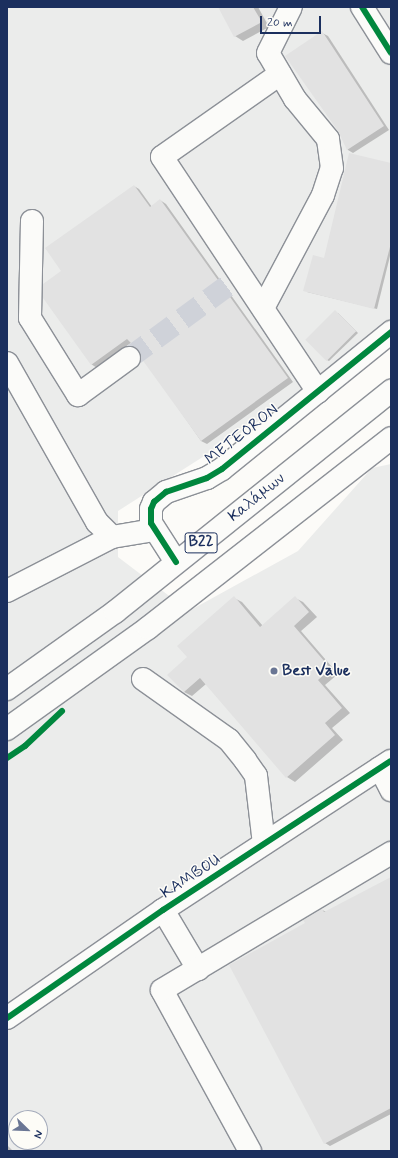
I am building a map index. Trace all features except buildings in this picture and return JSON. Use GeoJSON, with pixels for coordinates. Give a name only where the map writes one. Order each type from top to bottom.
{"type":"FeatureCollection","features":[{"type":"Feature","properties":{"kind":"main road"},"geometry":{"type":"LineString","coordinates":[[263,308],[323,195],[332,168],[328,139],[295,99],[268,53],[291,7]]}},
{"type":"Feature","properties":{"kind":"main road"},"geometry":{"type":"LineString","coordinates":[[362,7],[391,53]]}},
{"type":"Feature","properties":{"kind":"main road"},"geometry":{"type":"LineString","coordinates":[[280,74],[162,157],[235,280],[263,308],[318,392]]}},
{"type":"Feature","properties":{"kind":"main road"},"geometry":{"type":"LineString","coordinates":[[32,221],[30,318],[78,395],[129,358]]}},
{"type":"Feature","properties":{"kind":"main road","name":"METEORON"},"geometry":{"type":"LineString","coordinates":[[176,562],[154,530],[151,509],[160,497],[166,492],[215,474],[391,332]]}},
{"type":"Feature","properties":{"kind":"main road"},"geometry":{"type":"LineString","coordinates":[[7,363],[97,522],[112,537]]}},
{"type":"Feature","properties":{"kind":"main road","name":"Καλάμων"},"geometry":{"type":"LineString","coordinates":[[7,689],[115,612],[391,391]]}},
{"type":"Feature","properties":{"kind":"main road","name":"B22"},"geometry":{"type":"LineString","coordinates":[[7,728],[148,628],[391,438]]}},
{"type":"Feature","properties":{"kind":"main road"},"geometry":{"type":"LineString","coordinates":[[342,476],[391,455]]}},
{"type":"Feature","properties":{"kind":"main road"},"geometry":{"type":"LineString","coordinates":[[7,591],[112,537],[154,530]]}},
{"type":"Feature","properties":{"kind":"main road"},"geometry":{"type":"LineString","coordinates":[[143,679],[229,740],[245,760],[256,776],[264,844]]}},
{"type":"Feature","properties":{"kind":"main road"},"geometry":{"type":"LineString","coordinates":[[386,765],[391,790]]}},
{"type":"Feature","properties":{"kind":"main road","name":"KAMBOU"},"geometry":{"type":"LineString","coordinates":[[7,1018],[163,910],[386,765]]}},
{"type":"Feature","properties":{"kind":"main road"},"geometry":{"type":"LineString","coordinates":[[250,1151],[162,990],[391,853]]}},
{"type":"Feature","properties":{"kind":"main road"},"geometry":{"type":"LineString","coordinates":[[163,910],[198,969]]}},
{"type":"Feature","properties":{"kind":"shaded area"},"geometry":{"type":"Polygon","coordinates":[[[7,7],[391,7],[391,337],[118,511],[118,557],[189,611],[298,551],[372,468],[391,464],[391,1151],[7,1151],[7,7]]]}},
{"type":"Feature","properties":{"kind":"tunnel"},"geometry":{"type":"LineString","coordinates":[[129,358],[227,286]]}},
{"type":"Feature","properties":{"kind":"cycle path"},"geometry":{"type":"LineString","coordinates":[[362,7],[391,53]]}},
{"type":"Feature","properties":{"kind":"cycle path"},"geometry":{"type":"LineString","coordinates":[[176,562],[151,523],[151,509],[154,502],[166,492],[207,478],[222,469],[391,332]]}},
{"type":"Feature","properties":{"kind":"cycle path"},"geometry":{"type":"LineString","coordinates":[[7,758],[25,746],[62,711]]}},
{"type":"Feature","properties":{"kind":"cycle path"},"geometry":{"type":"LineString","coordinates":[[7,1018],[163,910],[391,761]]}},
{"type":"Feature","properties":{"kind":"place","name":"Best Value"},"geometry":{"type":"Point","coordinates":[274,671]}}]}
